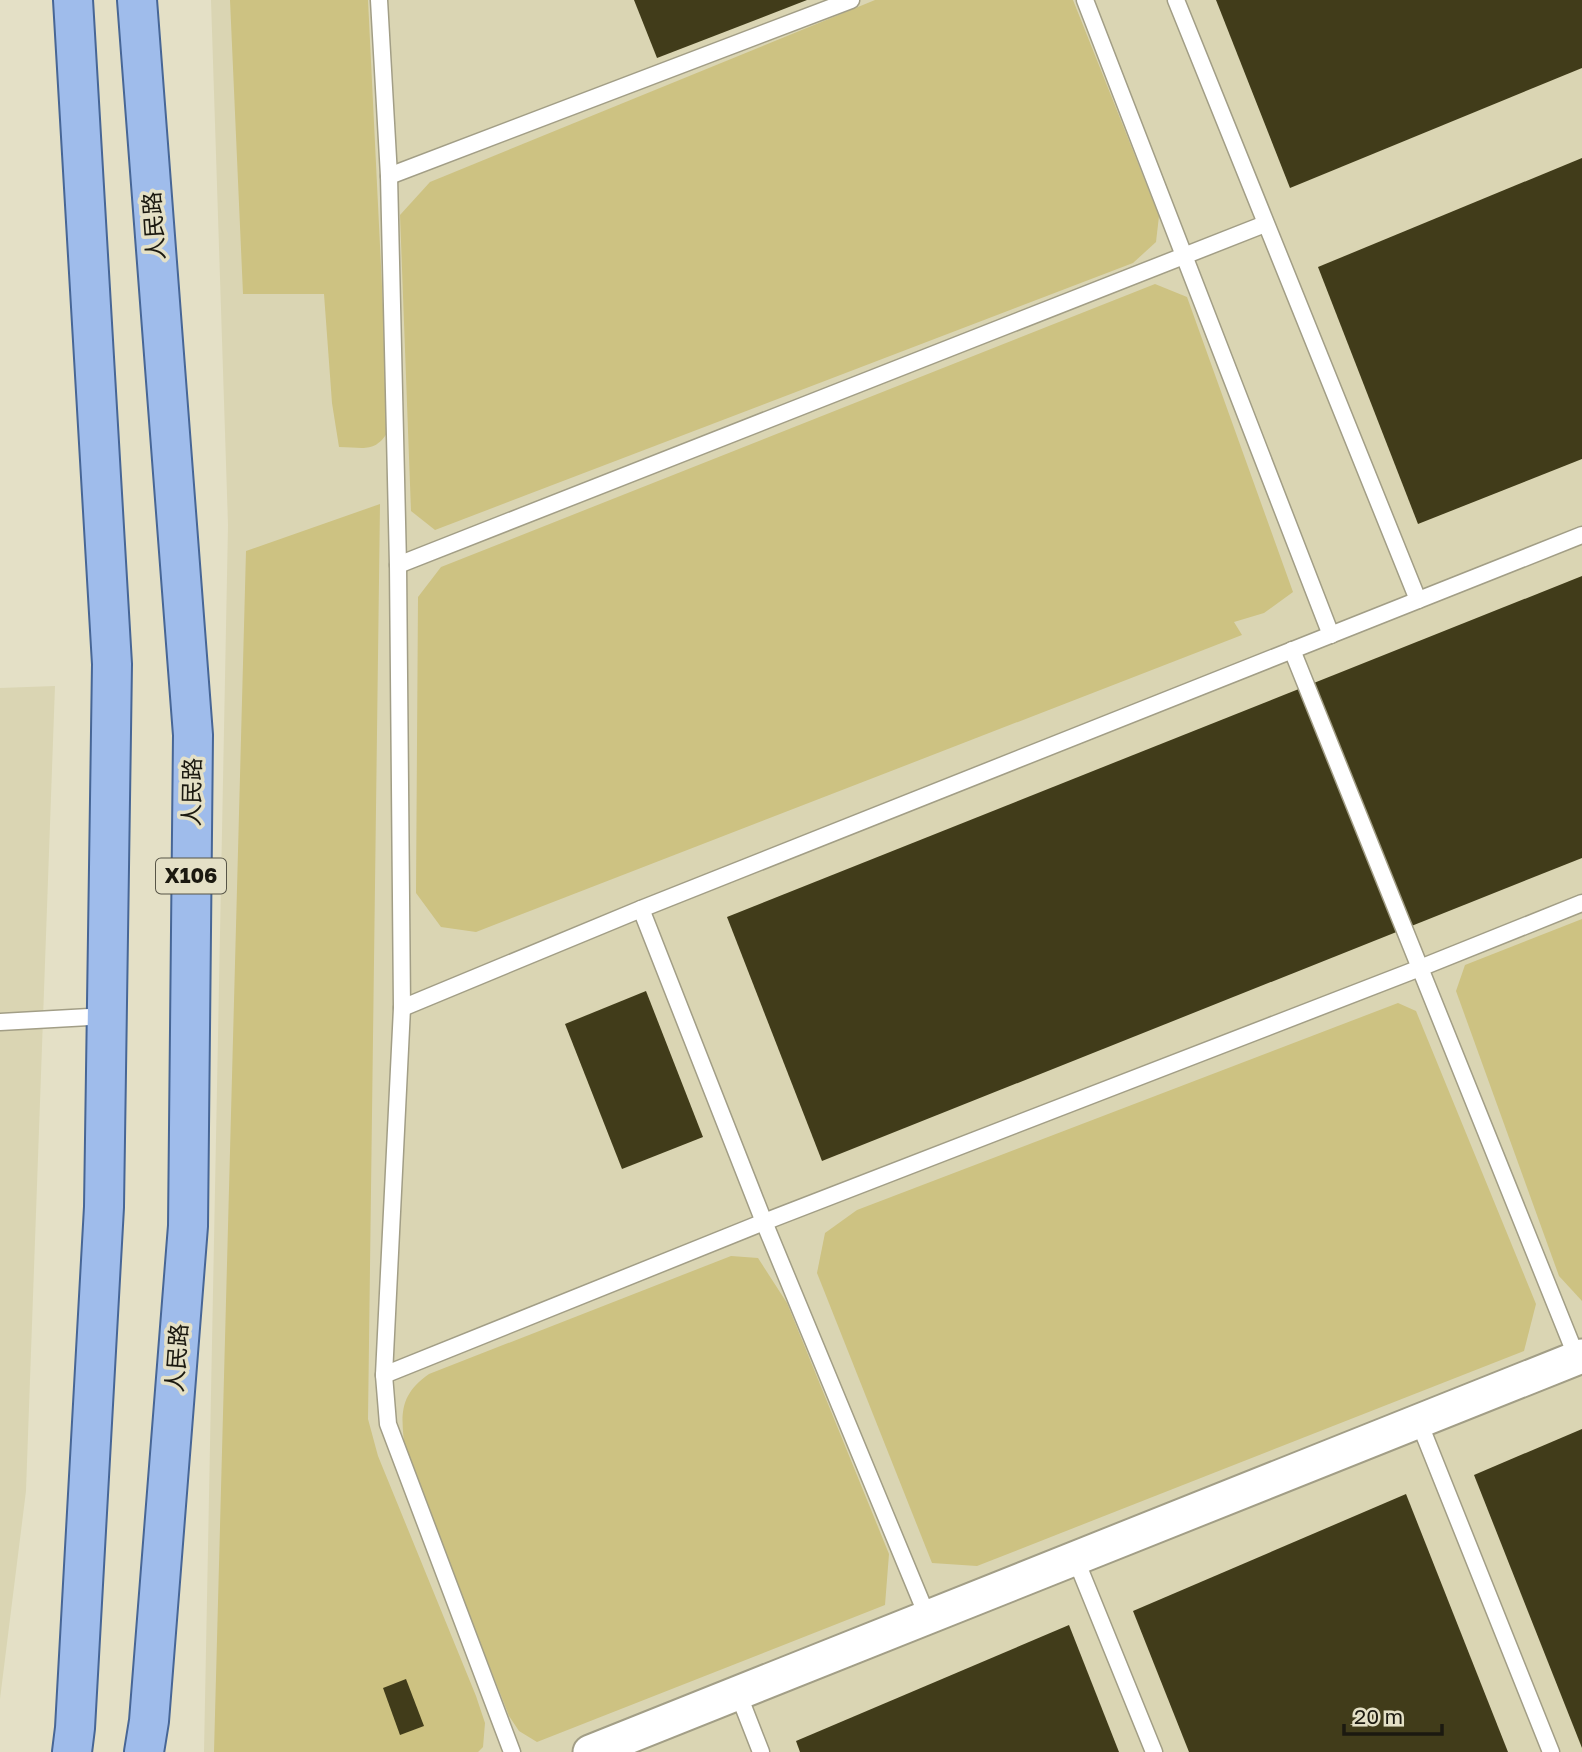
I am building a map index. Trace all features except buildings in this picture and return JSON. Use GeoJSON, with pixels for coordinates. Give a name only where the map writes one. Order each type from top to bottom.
{"type":"FeatureCollection","features":[{"type":"Feature","properties":{"kind":"main road"},"geometry":{"type":"LineString","coordinates":[[72,1752],[104,1207],[112,664],[73,0]]}},
{"type":"Feature","properties":{"kind":"main road","name":"人民路"},"geometry":{"type":"LineString","coordinates":[[137,0],[193,734],[188,1226],[149,1721],[144,1752]]}},
{"type":"Feature","properties":{"kind":"street"},"geometry":{"type":"LineString","coordinates":[[590,1752],[1580,1357]]}},
{"type":"Feature","properties":{"kind":"lane"},"geometry":{"type":"LineString","coordinates":[[379,0],[389,176],[398,565],[402,1007],[384,1375],[388,1424],[512,1752]]}},
{"type":"Feature","properties":{"kind":"lane"},"geometry":{"type":"LineString","coordinates":[[389,176],[851,0]]}},
{"type":"Feature","properties":{"kind":"lane"},"geometry":{"type":"LineString","coordinates":[[1084,0],[1331,635]]}},
{"type":"Feature","properties":{"kind":"lane"},"geometry":{"type":"LineString","coordinates":[[1176,0],[1418,600]]}},
{"type":"Feature","properties":{"kind":"lane"},"geometry":{"type":"LineString","coordinates":[[398,565],[1265,224]]}},
{"type":"Feature","properties":{"kind":"lane"},"geometry":{"type":"LineString","coordinates":[[402,1007],[641,909],[1582,535]]}},
{"type":"Feature","properties":{"kind":"lane"},"geometry":{"type":"LineString","coordinates":[[1292,650],[1580,1357]]}},
{"type":"Feature","properties":{"kind":"lane"},"geometry":{"type":"LineString","coordinates":[[384,1375],[765,1222],[1582,903]]}},
{"type":"Feature","properties":{"kind":"lane"},"geometry":{"type":"LineString","coordinates":[[641,909],[765,1222],[928,1618]]}},
{"type":"Feature","properties":{"kind":"lane"},"geometry":{"type":"LineString","coordinates":[[0,1022],[107,1016]]}},
{"type":"Feature","properties":{"kind":"lane"},"geometry":{"type":"LineString","coordinates":[[1419,1422],[1551,1752]]}},
{"type":"Feature","properties":{"kind":"lane"},"geometry":{"type":"LineString","coordinates":[[1076,1560],[1154,1752]]}},
{"type":"Feature","properties":{"kind":"lane"},"geometry":{"type":"LineString","coordinates":[[738,1693],[761,1752]]}},
{"type":"Feature","properties":{"kind":"shaded area"},"geometry":{"type":"Polygon","coordinates":[[[211,0],[1582,0],[1582,1752],[204,1752],[228,525],[211,0]]]}},
{"type":"Feature","properties":{"kind":"shaded area"},"geometry":{"type":"Polygon","coordinates":[[[230,0],[368,0],[389,430],[374,446],[339,447],[332,403],[324,294],[243,294],[230,0]]]}},
{"type":"Feature","properties":{"kind":"shaded area"},"geometry":{"type":"Polygon","coordinates":[[[875,0],[1073,0],[1159,216],[1156,242],[1133,263],[435,530],[411,511],[400,215],[430,182],[875,0]]]}},
{"type":"Feature","properties":{"kind":"shaded area"},"geometry":{"type":"Polygon","coordinates":[[[1155,284],[1187,297],[1293,592],[1264,613],[1234,622],[1242,635],[476,932],[441,927],[416,893],[418,597],[441,567],[1155,284]]]}},
{"type":"Feature","properties":{"kind":"shaded area"},"geometry":{"type":"Polygon","coordinates":[[[380,504],[368,1419],[378,1456],[476,1696],[485,1723],[483,1747],[478,1752],[214,1752],[246,551],[380,504]]]}},
{"type":"Feature","properties":{"kind":"shaded area"},"geometry":{"type":"Polygon","coordinates":[[[55,686],[26,1491],[0,1699],[0,688],[55,686]]]}},
{"type":"Feature","properties":{"kind":"shaded area"},"geometry":{"type":"Polygon","coordinates":[[[1582,919],[1582,1301],[1559,1276],[1456,991],[1465,965],[1582,919]]]}},
{"type":"Feature","properties":{"kind":"shaded area"},"geometry":{"type":"Polygon","coordinates":[[[1398,1003],[1416,1011],[1536,1304],[1524,1351],[977,1566],[932,1563],[817,1273],[825,1233],[857,1210],[1398,1003]]]}},
{"type":"Feature","properties":{"kind":"shaded area"},"geometry":{"type":"Polygon","coordinates":[[[731,1256],[758,1258],[787,1303],[889,1554],[885,1605],[537,1742],[519,1731],[509,1716],[405,1451],[403,1417],[407,1399],[419,1382],[429,1374],[731,1256]]]}}]}
